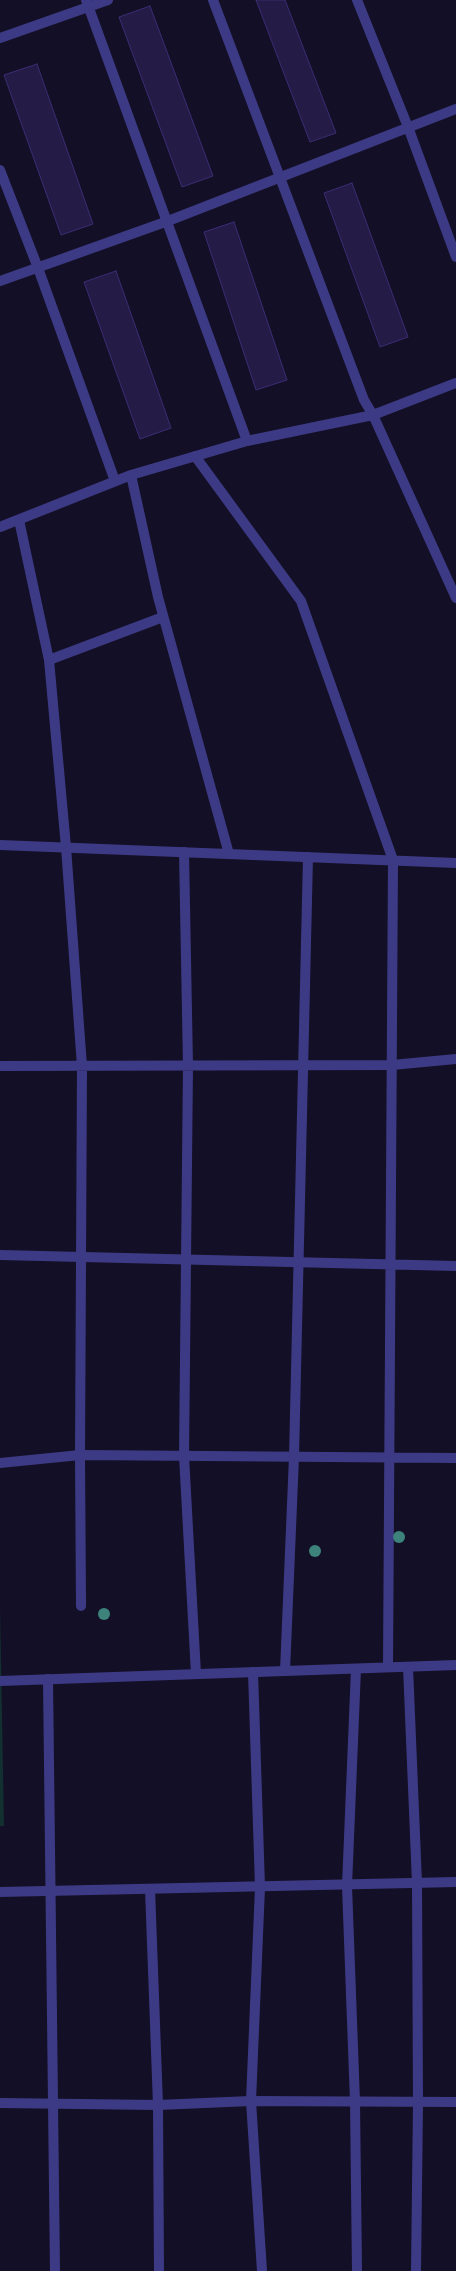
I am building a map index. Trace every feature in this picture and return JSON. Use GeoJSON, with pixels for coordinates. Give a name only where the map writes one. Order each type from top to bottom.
{"type":"FeatureCollection","features":[{"type":"Feature","properties":{"kind":"street"},"geometry":{"type":"LineString","coordinates":[[0,38],[88,3],[108,0]]}},
{"type":"Feature","properties":{"kind":"street"},"geometry":{"type":"LineString","coordinates":[[213,0],[364,400],[373,415],[456,598]]}},
{"type":"Feature","properties":{"kind":"street"},"geometry":{"type":"LineString","coordinates":[[357,0],[408,127],[456,257]]}},
{"type":"Feature","properties":{"kind":"street"},"geometry":{"type":"LineString","coordinates":[[88,3],[247,441]]}},
{"type":"Feature","properties":{"kind":"street"},"geometry":{"type":"LineString","coordinates":[[0,282],[168,221],[456,109]]}},
{"type":"Feature","properties":{"kind":"street"},"geometry":{"type":"LineString","coordinates":[[0,170],[38,268],[115,481]]}},
{"type":"Feature","properties":{"kind":"street"},"geometry":{"type":"LineString","coordinates":[[0,527],[131,474],[247,441],[373,415],[456,383]]}},
{"type":"Feature","properties":{"kind":"street"},"geometry":{"type":"LineString","coordinates":[[195,456],[301,601],[392,860],[388,1667]]}},
{"type":"Feature","properties":{"kind":"street"},"geometry":{"type":"LineString","coordinates":[[131,474],[164,617],[229,854]]}},
{"type":"Feature","properties":{"kind":"street"},"geometry":{"type":"LineString","coordinates":[[19,520],[49,660],[66,847],[82,1066],[80,1455],[81,1606]]}},
{"type":"Feature","properties":{"kind":"street"},"geometry":{"type":"LineString","coordinates":[[49,660],[164,617]]}},
{"type":"Feature","properties":{"kind":"street"},"geometry":{"type":"LineString","coordinates":[[0,845],[456,863]]}},
{"type":"Feature","properties":{"kind":"street"},"geometry":{"type":"LineString","coordinates":[[184,852],[188,1066],[184,1456],[196,1674]]}},
{"type":"Feature","properties":{"kind":"street"},"geometry":{"type":"LineString","coordinates":[[285,1671],[294,1457],[308,857]]}},
{"type":"Feature","properties":{"kind":"street"},"geometry":{"type":"LineString","coordinates":[[0,1066],[392,1065],[456,1059]]}},
{"type":"Feature","properties":{"kind":"street"},"geometry":{"type":"LineString","coordinates":[[0,1255],[456,1266]]}},
{"type":"Feature","properties":{"kind":"street"},"geometry":{"type":"LineString","coordinates":[[0,1463],[80,1455],[456,1458]]}},
{"type":"Feature","properties":{"kind":"street"},"geometry":{"type":"LineString","coordinates":[[0,1681],[456,1665]]}},
{"type":"Feature","properties":{"kind":"street"},"geometry":{"type":"LineString","coordinates":[[408,1667],[417,1883],[418,2103],[416,2271]]}},
{"type":"Feature","properties":{"kind":"street"},"geometry":{"type":"LineString","coordinates":[[356,1669],[347,1886],[355,2102],[357,2271]]}},
{"type":"Feature","properties":{"kind":"street"},"geometry":{"type":"LineString","coordinates":[[253,1672],[260,1886],[251,2101],[262,2271]]}},
{"type":"Feature","properties":{"kind":"street"},"geometry":{"type":"LineString","coordinates":[[48,1680],[55,2271]]}},
{"type":"Feature","properties":{"kind":"street"},"geometry":{"type":"LineString","coordinates":[[0,1892],[260,1886],[347,1886],[456,1882]]}},
{"type":"Feature","properties":{"kind":"street"},"geometry":{"type":"LineString","coordinates":[[150,1889],[158,2105],[159,2271]]}},
{"type":"Feature","properties":{"kind":"street"},"geometry":{"type":"LineString","coordinates":[[0,2103],[158,2105],[251,2101],[456,2102]]}},
{"type":"Feature","properties":{"kind":"green space"},"geometry":{"type":"Polygon","coordinates":[[[0,1607],[4,1826],[0,1826],[0,1607]]]}},
{"type":"Feature","properties":{"kind":"building"},"geometry":{"type":"Polygon","coordinates":[[[256,0],[285,0],[336,133],[310,142],[256,0]]]}},
{"type":"Feature","properties":{"kind":"building"},"geometry":{"type":"Polygon","coordinates":[[[150,6],[213,176],[182,187],[119,17],[150,6]]]}},
{"type":"Feature","properties":{"kind":"building"},"geometry":{"type":"Polygon","coordinates":[[[37,64],[93,224],[61,235],[4,75],[37,64]]]}},
{"type":"Feature","properties":{"kind":"building"},"geometry":{"type":"Polygon","coordinates":[[[352,183],[408,337],[380,347],[324,193],[352,183]]]}},
{"type":"Feature","properties":{"kind":"building"},"geometry":{"type":"Polygon","coordinates":[[[234,222],[287,380],[256,390],[204,232],[234,222]]]}},
{"type":"Feature","properties":{"kind":"building"},"geometry":{"type":"Polygon","coordinates":[[[116,271],[171,428],[140,439],[84,282],[116,271]]]}}]}
